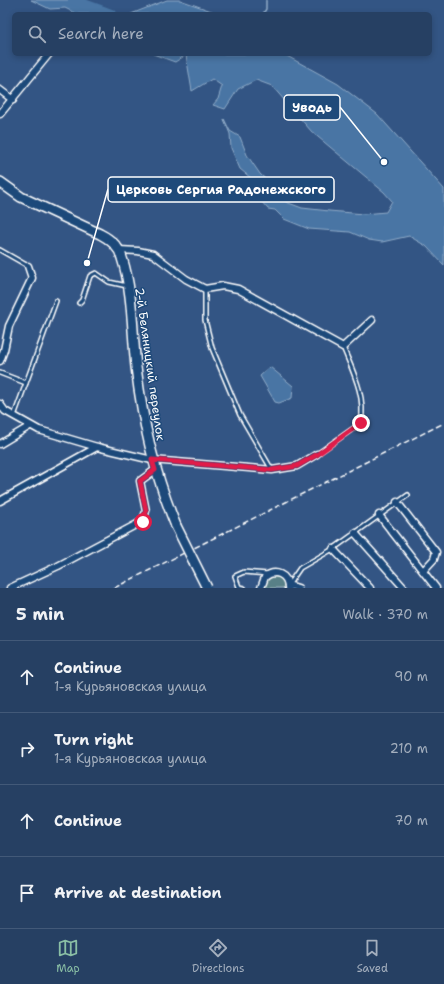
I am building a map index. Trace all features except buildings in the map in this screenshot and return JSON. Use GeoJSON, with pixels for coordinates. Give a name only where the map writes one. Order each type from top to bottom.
{"type":"FeatureCollection","features":[{"type":"Feature","properties":{"kind":"main road"},"geometry":{"type":"LineString","coordinates":[[0,182],[21,197],[109,239],[119,250]]}},
{"type":"Feature","properties":{"kind":"main road","name":"2-й Беляницкий переулок"},"geometry":{"type":"LineString","coordinates":[[119,250],[122,257],[127,286],[136,367],[146,433],[152,460],[176,526],[207,588]]}},
{"type":"Feature","properties":{"kind":"street"},"geometry":{"type":"LineString","coordinates":[[0,114],[48,56]]}},
{"type":"Feature","properties":{"kind":"street"},"geometry":{"type":"LineString","coordinates":[[0,90],[13,100]]}},
{"type":"Feature","properties":{"kind":"street"},"geometry":{"type":"LineString","coordinates":[[119,250],[138,250],[153,254],[186,279],[205,289],[223,286],[238,289],[343,347],[372,320]]}},
{"type":"Feature","properties":{"kind":"street"},"geometry":{"type":"LineString","coordinates":[[0,361],[9,326],[32,278],[28,266]]}},
{"type":"Feature","properties":{"kind":"street"},"geometry":{"type":"LineString","coordinates":[[0,404],[5,411],[30,426],[97,447],[152,460],[272,470],[297,466],[318,454]]}},
{"type":"Feature","properties":{"kind":"street"},"geometry":{"type":"LineString","coordinates":[[0,444],[30,426]]}},
{"type":"Feature","properties":{"kind":"street"},"geometry":{"type":"LineString","coordinates":[[0,501],[97,447]]}},
{"type":"Feature","properties":{"kind":"street"},"geometry":{"type":"LineString","coordinates":[[10,588],[58,566],[143,522],[146,511],[140,481],[155,470]]}},
{"type":"Feature","properties":{"kind":"street"},"geometry":{"type":"LineString","coordinates":[[397,502],[436,552],[434,559],[423,571]]}},
{"type":"Feature","properties":{"kind":"street"},"geometry":{"type":"LineString","coordinates":[[379,515],[436,588]]}},
{"type":"Feature","properties":{"kind":"street"},"geometry":{"type":"LineString","coordinates":[[355,533],[404,588]]}},
{"type":"Feature","properties":{"kind":"street"},"geometry":{"type":"LineString","coordinates":[[333,549],[370,588]]}},
{"type":"Feature","properties":{"kind":"street"},"geometry":{"type":"LineString","coordinates":[[261,588],[262,580],[268,574],[273,573],[281,574],[285,577],[288,587],[298,588]]}},
{"type":"Feature","properties":{"kind":"lane"},"geometry":{"type":"LineString","coordinates":[[0,250],[28,266]]}},
{"type":"Feature","properties":{"kind":"lane"},"geometry":{"type":"LineString","coordinates":[[79,303],[82,300],[90,276],[96,273],[109,282],[127,286]]}},
{"type":"Feature","properties":{"kind":"lane"},"geometry":{"type":"LineString","coordinates":[[205,289],[205,320],[212,348],[240,415],[272,470]]}},
{"type":"Feature","properties":{"kind":"lane"},"geometry":{"type":"LineString","coordinates":[[14,417],[56,301]]}},
{"type":"Feature","properties":{"kind":"lane"},"geometry":{"type":"LineString","coordinates":[[318,454],[361,423],[363,411],[361,396],[343,347]]}},
{"type":"Feature","properties":{"kind":"lane"},"geometry":{"type":"LineString","coordinates":[[0,373],[26,383]]}},
{"type":"Feature","properties":{"kind":"lane"},"geometry":{"type":"LineString","coordinates":[[288,587],[300,568],[333,549],[408,495]]}},
{"type":"Feature","properties":{"kind":"lane"},"geometry":{"type":"LineString","coordinates":[[244,588],[239,587],[235,576],[244,572],[268,574]]}},
{"type":"Feature","properties":{"kind":"green space"},"geometry":{"type":"Polygon","coordinates":[[[271,576],[282,578],[285,588],[264,588],[266,581],[271,576]]]}},
{"type":"Feature","properties":{"kind":"water"},"geometry":{"type":"Polygon","coordinates":[[[31,0],[73,0],[92,10],[100,12],[73,12],[65,8],[50,9],[31,0]]]}},
{"type":"Feature","properties":{"kind":"water"},"geometry":{"type":"Polygon","coordinates":[[[167,0],[180,0],[214,12],[136,12],[167,0]]]}},
{"type":"Feature","properties":{"kind":"water"},"geometry":{"type":"Polygon","coordinates":[[[158,56],[184,56],[175,62],[158,56]]]}},
{"type":"Feature","properties":{"kind":"water"},"geometry":{"type":"Polygon","coordinates":[[[186,56],[287,56],[338,84],[377,114],[444,189],[444,265],[426,246],[409,236],[382,242],[369,240],[350,232],[309,229],[284,219],[275,210],[268,209],[260,200],[268,197],[268,192],[240,169],[231,148],[230,134],[224,119],[230,131],[240,137],[247,155],[260,174],[275,188],[286,202],[302,208],[364,214],[386,212],[392,201],[384,192],[312,132],[272,86],[256,80],[238,89],[225,109],[213,105],[218,99],[222,86],[212,79],[192,91],[186,56]]]}},
{"type":"Feature","properties":{"kind":"water"},"geometry":{"type":"Polygon","coordinates":[[[270,367],[293,386],[292,398],[279,403],[275,402],[260,376],[270,367]]]}},
{"type":"Feature","properties":{"kind":"waterway"},"geometry":{"type":"LineString","coordinates":[[73,0],[106,12]]}},
{"type":"Feature","properties":{"kind":"waterway"},"geometry":{"type":"LineString","coordinates":[[264,12],[266,9],[266,0]]}},
{"type":"Feature","properties":{"kind":"railway"},"geometry":{"type":"LineString","coordinates":[[114,588],[444,423]]}},
{"type":"Feature","properties":{"kind":"place","name":"Уводь"},"geometry":{"type":"Point","coordinates":[384,162]}},
{"type":"Feature","properties":{"kind":"place","name":"Церковь Сергия Радонежского"},"geometry":{"type":"Point","coordinates":[87,263]}},
{"type":"Feature","properties":{"kind":"route"},"geometry":{"type":"LineString","coordinates":[[143,522],[146,511],[140,481],[155,470],[152,460],[272,470],[297,466],[318,454],[361,423]]}}]}
